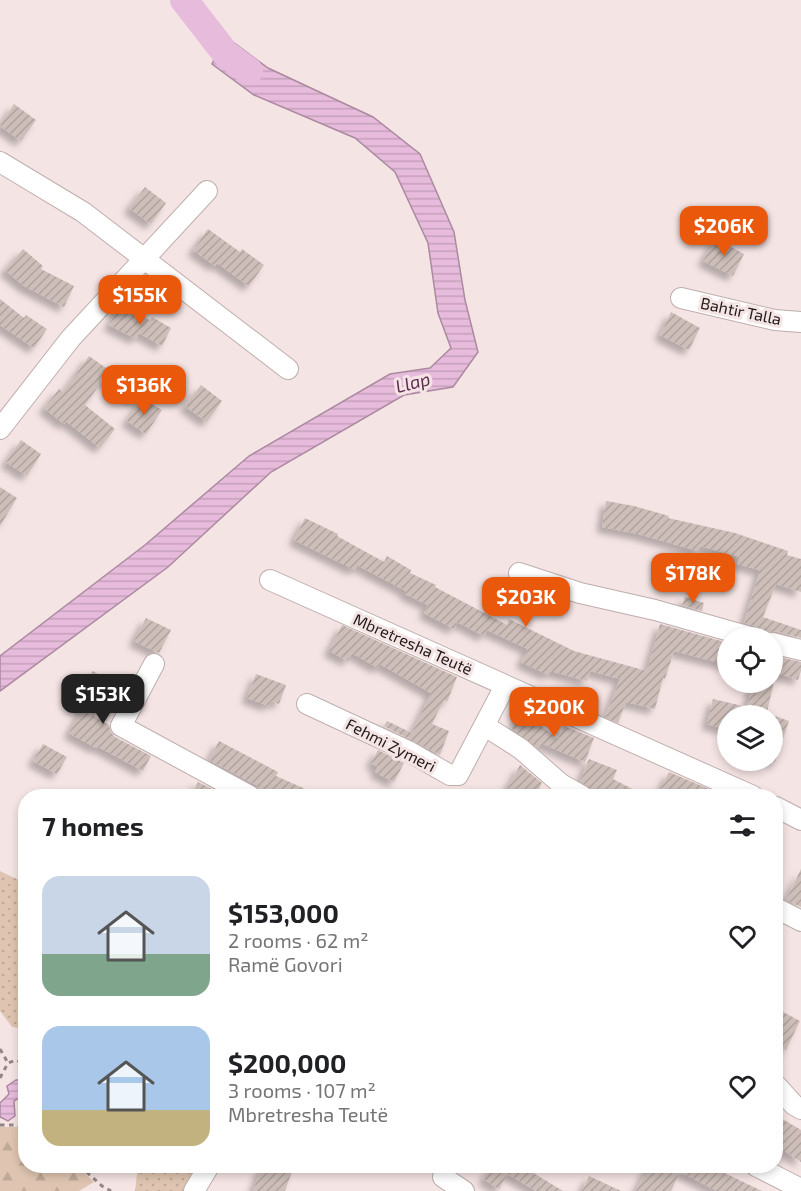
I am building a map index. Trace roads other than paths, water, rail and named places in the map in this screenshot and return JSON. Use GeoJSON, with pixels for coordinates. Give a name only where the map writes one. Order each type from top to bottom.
{"type":"FeatureCollection","features":[{"type":"Feature","properties":{"kind":"street"},"geometry":{"type":"LineString","coordinates":[[0,162],[83,212],[288,369]]}},
{"type":"Feature","properties":{"kind":"street"},"geometry":{"type":"LineString","coordinates":[[0,429],[71,338],[207,191]]}},
{"type":"Feature","properties":{"kind":"street","name":"Bahtir Talla"},"geometry":{"type":"LineString","coordinates":[[681,298],[775,320],[801,322]]}},
{"type":"Feature","properties":{"kind":"street"},"geometry":{"type":"LineString","coordinates":[[519,573],[580,593],[655,610],[717,628]]}},
{"type":"Feature","properties":{"kind":"street","name":"Mbretresha Teutë"},"geometry":{"type":"LineString","coordinates":[[270,580],[737,789]]}},
{"type":"Feature","properties":{"kind":"street"},"geometry":{"type":"LineString","coordinates":[[783,646],[801,650]]}},
{"type":"Feature","properties":{"kind":"street"},"geometry":{"type":"LineString","coordinates":[[154,664],[121,726],[237,789]]}},
{"type":"Feature","properties":{"kind":"street","name":"Fehmi Zymeri"},"geometry":{"type":"LineString","coordinates":[[307,704],[408,751],[450,776],[458,775],[505,686]]}},
{"type":"Feature","properties":{"kind":"street"},"geometry":{"type":"LineString","coordinates":[[485,726],[521,749],[570,789]]}},
{"type":"Feature","properties":{"kind":"street"},"geometry":{"type":"LineString","coordinates":[[783,811],[801,820]]}},
{"type":"Feature","properties":{"kind":"street"},"geometry":{"type":"LineString","coordinates":[[783,912],[801,921]]}},
{"type":"Feature","properties":{"kind":"street"},"geometry":{"type":"LineString","coordinates":[[783,1092],[801,1109]]}},
{"type":"Feature","properties":{"kind":"street"},"geometry":{"type":"LineString","coordinates":[[194,1191],[205,1173]]}},
{"type":"Feature","properties":{"kind":"street"},"geometry":{"type":"LineString","coordinates":[[770,1173],[801,1189]]}},
{"type":"Feature","properties":{"kind":"street"},"geometry":{"type":"LineString","coordinates":[[443,1178],[464,1191]]}},
{"type":"Feature","properties":{"kind":"water"},"geometry":{"type":"Polygon","coordinates":[[[225,36],[268,68],[373,117],[420,154],[454,232],[465,300],[478,352],[453,387],[404,395],[271,472],[168,567],[0,691],[0,656],[145,545],[249,456],[390,374],[430,368],[451,348],[438,313],[428,243],[395,172],[355,138],[254,95],[212,64],[225,36]]]}},
{"type":"Feature","properties":{"kind":"water"},"geometry":{"type":"Polygon","coordinates":[[[18,1080],[18,1099],[14,1101],[15,1116],[8,1121],[0,1117],[0,1103],[9,1094],[7,1086],[18,1080]]]}},
{"type":"Feature","properties":{"kind":"waterway","name":"Llap"},"geometry":{"type":"LineString","coordinates":[[184,0],[226,54],[249,71]]}}]}
